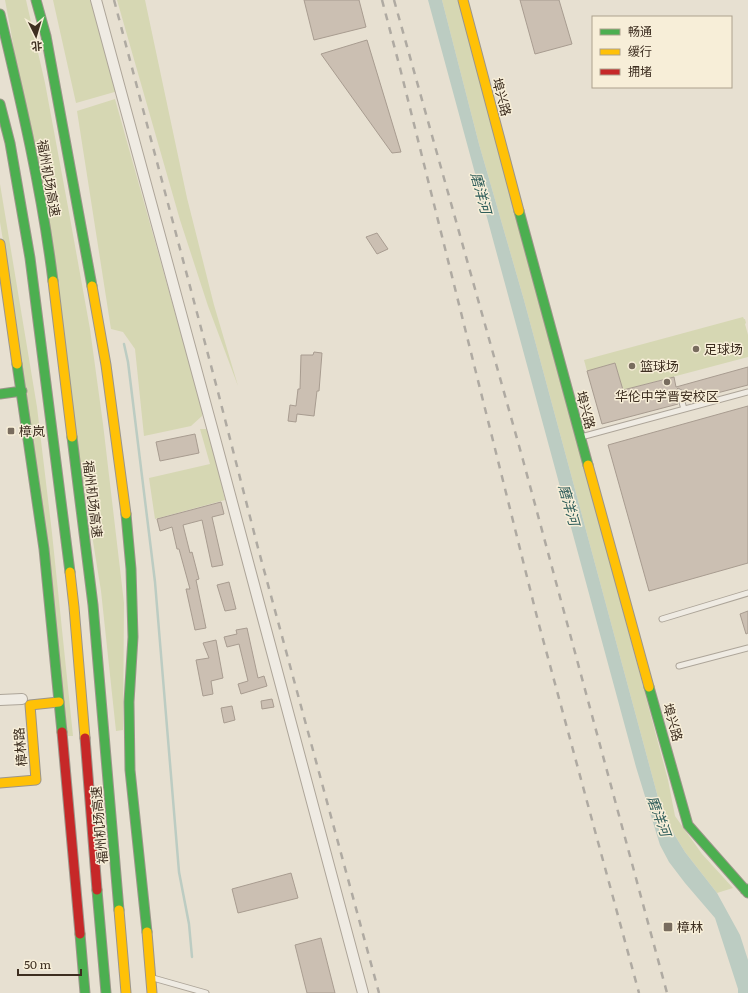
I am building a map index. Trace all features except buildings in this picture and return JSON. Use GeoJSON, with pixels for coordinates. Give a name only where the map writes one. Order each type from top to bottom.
{"type":"FeatureCollection","features":[{"type":"Feature","properties":{"kind":"main road"},"geometry":{"type":"LineString","coordinates":[[36,0],[46,36],[66,140],[102,342],[126,502],[131,568],[133,637],[129,702],[130,770],[146,906],[152,993]]}},
{"type":"Feature","properties":{"kind":"main road","name":"埠兴路"},"geometry":{"type":"LineString","coordinates":[[463,0],[580,437],[688,825],[747,891]]}},
{"type":"Feature","properties":{"kind":"main road","name":"福州机场高速"},"geometry":{"type":"LineString","coordinates":[[0,14],[29,139],[50,255],[93,605],[126,993]]}},
{"type":"Feature","properties":{"kind":"main road","name":"福州机场高速"},"geometry":{"type":"LineString","coordinates":[[0,104],[10,143],[30,258],[72,591],[106,993]]}},
{"type":"Feature","properties":{"kind":"main road"},"geometry":{"type":"LineString","coordinates":[[0,244],[44,549],[85,993]]}},
{"type":"Feature","properties":{"kind":"main road"},"geometry":{"type":"LineString","coordinates":[[0,394],[22,391]]}},
{"type":"Feature","properties":{"kind":"main road"},"geometry":{"type":"LineString","coordinates":[[26,702],[59,702]]}},
{"type":"Feature","properties":{"kind":"main road","name":"樟林路"},"geometry":{"type":"LineString","coordinates":[[0,783],[36,780],[26,702]]}},
{"type":"Feature","properties":{"kind":"street"},"geometry":{"type":"LineString","coordinates":[[96,0],[219,454],[362,993]]}},
{"type":"Feature","properties":{"kind":"street"},"geometry":{"type":"LineString","coordinates":[[0,700],[26,702]]}},
{"type":"Feature","properties":{"kind":"lane"},"geometry":{"type":"LineString","coordinates":[[679,392],[684,409]]}},
{"type":"Feature","properties":{"kind":"lane"},"geometry":{"type":"LineString","coordinates":[[580,437],[748,392]]}},
{"type":"Feature","properties":{"kind":"lane"},"geometry":{"type":"LineString","coordinates":[[662,620],[748,593]]}},
{"type":"Feature","properties":{"kind":"lane"},"geometry":{"type":"LineString","coordinates":[[679,666],[748,648]]}},
{"type":"Feature","properties":{"kind":"lane"},"geometry":{"type":"LineString","coordinates":[[151,978],[206,993]]}},
{"type":"Feature","properties":{"kind":"green space"},"geometry":{"type":"Polygon","coordinates":[[[5,0],[26,0],[45,83],[90,329],[103,424],[124,603],[123,730],[116,731],[101,591],[5,0]]]}},
{"type":"Feature","properties":{"kind":"green space"},"geometry":{"type":"Polygon","coordinates":[[[53,0],[100,0],[125,89],[76,103],[53,0]]]}},
{"type":"Feature","properties":{"kind":"green space"},"geometry":{"type":"Polygon","coordinates":[[[117,0],[145,0],[187,198],[214,305],[238,386],[208,306],[180,220],[117,0]]]}},
{"type":"Feature","properties":{"kind":"green space"},"geometry":{"type":"Polygon","coordinates":[[[442,0],[460,0],[668,780],[675,816],[702,854],[733,888],[717,893],[685,852],[663,816],[524,300],[479,144],[442,0]]]}},
{"type":"Feature","properties":{"kind":"green space"},"geometry":{"type":"Polygon","coordinates":[[[115,99],[202,409],[202,416],[191,426],[144,436],[135,349],[123,332],[111,329],[77,111],[115,99]]]}},
{"type":"Feature","properties":{"kind":"green space"},"geometry":{"type":"Polygon","coordinates":[[[0,184],[37,407],[52,533],[73,736],[68,736],[16,321],[0,222],[0,184]]]}},
{"type":"Feature","properties":{"kind":"green space"},"geometry":{"type":"Polygon","coordinates":[[[743,317],[745,319],[748,335],[748,357],[623,390],[615,363],[587,371],[584,360],[743,317]]]}},
{"type":"Feature","properties":{"kind":"green space"},"geometry":{"type":"Polygon","coordinates":[[[200,429],[209,429],[225,500],[155,519],[149,478],[210,464],[200,429]]]}},
{"type":"Feature","properties":{"kind":"water","name":"磨洋河"},"geometry":{"type":"Polygon","coordinates":[[[428,0],[442,0],[479,144],[524,300],[663,816],[685,852],[717,893],[740,935],[748,960],[748,993],[738,993],[715,918],[669,862],[660,845],[636,767],[428,0]]]}},
{"type":"Feature","properties":{"kind":"waterway"},"geometry":{"type":"LineString","coordinates":[[124,344],[128,362],[155,582],[179,872],[189,924],[192,957]]}},
{"type":"Feature","properties":{"kind":"railway"},"geometry":{"type":"LineString","coordinates":[[114,0],[258,548],[379,993]]}},
{"type":"Feature","properties":{"kind":"railway"},"geometry":{"type":"LineString","coordinates":[[382,0],[538,621],[639,993]]}},
{"type":"Feature","properties":{"kind":"railway"},"geometry":{"type":"LineString","coordinates":[[394,0],[523,460],[667,993]]}},
{"type":"Feature","properties":{"kind":"traffic: fast"},"geometry":{"type":"LineString","coordinates":[[36,0],[46,36],[92,286]]}},
{"type":"Feature","properties":{"kind":"traffic: fast"},"geometry":{"type":"LineString","coordinates":[[0,14],[37,180],[53,281]]}},
{"type":"Feature","properties":{"kind":"traffic: fast"},"geometry":{"type":"LineString","coordinates":[[0,104],[10,143],[30,258],[70,572]]}},
{"type":"Feature","properties":{"kind":"traffic: fast"},"geometry":{"type":"LineString","coordinates":[[519,211],[588,465]]}},
{"type":"Feature","properties":{"kind":"traffic: fast"},"geometry":{"type":"LineString","coordinates":[[17,364],[44,549],[62,732]]}},
{"type":"Feature","properties":{"kind":"traffic: fast"},"geometry":{"type":"LineString","coordinates":[[0,394],[22,391]]}},
{"type":"Feature","properties":{"kind":"traffic: fast"},"geometry":{"type":"LineString","coordinates":[[72,437],[93,605],[119,910]]}},
{"type":"Feature","properties":{"kind":"traffic: fast"},"geometry":{"type":"LineString","coordinates":[[126,514],[131,569],[133,637],[129,702],[130,770],[147,932]]}},
{"type":"Feature","properties":{"kind":"traffic: fast"},"geometry":{"type":"LineString","coordinates":[[649,687],[688,825],[748,893]]}},
{"type":"Feature","properties":{"kind":"traffic: fast"},"geometry":{"type":"LineString","coordinates":[[97,890],[106,993]]}},
{"type":"Feature","properties":{"kind":"traffic: fast"},"geometry":{"type":"LineString","coordinates":[[80,934],[85,993]]}},
{"type":"Feature","properties":{"kind":"traffic: slow"},"geometry":{"type":"LineString","coordinates":[[463,0],[519,211]]}},
{"type":"Feature","properties":{"kind":"traffic: slow"},"geometry":{"type":"LineString","coordinates":[[0,244],[17,364]]}},
{"type":"Feature","properties":{"kind":"traffic: slow"},"geometry":{"type":"LineString","coordinates":[[53,281],[72,437]]}},
{"type":"Feature","properties":{"kind":"traffic: slow"},"geometry":{"type":"LineString","coordinates":[[92,286],[106,365],[126,514]]}},
{"type":"Feature","properties":{"kind":"traffic: slow"},"geometry":{"type":"LineString","coordinates":[[588,465],[649,687]]}},
{"type":"Feature","properties":{"kind":"traffic: slow"},"geometry":{"type":"LineString","coordinates":[[70,572],[85,738]]}},
{"type":"Feature","properties":{"kind":"traffic: slow"},"geometry":{"type":"LineString","coordinates":[[0,783],[36,780],[30,705],[59,702]]}},
{"type":"Feature","properties":{"kind":"traffic: slow"},"geometry":{"type":"LineString","coordinates":[[119,910],[126,993]]}},
{"type":"Feature","properties":{"kind":"traffic: slow"},"geometry":{"type":"LineString","coordinates":[[147,932],[152,993]]}},
{"type":"Feature","properties":{"kind":"traffic: jam"},"geometry":{"type":"LineString","coordinates":[[62,732],[80,934]]}},
{"type":"Feature","properties":{"kind":"traffic: jam"},"geometry":{"type":"LineString","coordinates":[[85,738],[97,890]]}},
{"type":"Feature","properties":{"kind":"place","name":"足球场"},"geometry":{"type":"Point","coordinates":[696,349]}},
{"type":"Feature","properties":{"kind":"place","name":"篮球场"},"geometry":{"type":"Point","coordinates":[632,366]}},
{"type":"Feature","properties":{"kind":"place","name":"华伦中学晋安校区"},"geometry":{"type":"Point","coordinates":[667,382]}},
{"type":"Feature","properties":{"kind":"place","name":"樟岚"},"geometry":{"type":"Point","coordinates":[11,431]}},
{"type":"Feature","properties":{"kind":"place","name":"樟林"},"geometry":{"type":"Point","coordinates":[668,927]}}]}
